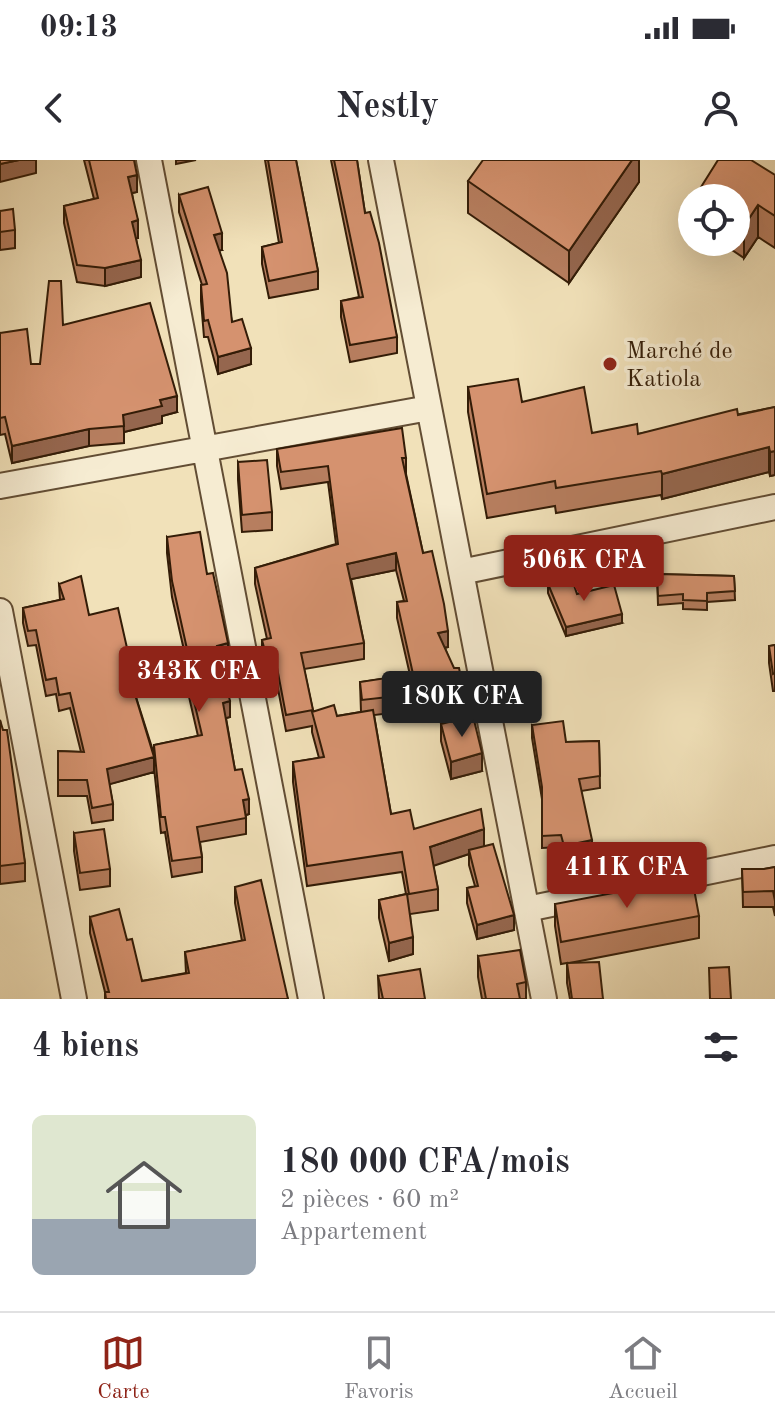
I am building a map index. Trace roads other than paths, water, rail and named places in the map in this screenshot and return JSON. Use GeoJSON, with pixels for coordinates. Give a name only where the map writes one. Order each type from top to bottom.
{"type":"FeatureCollection","features":[{"type":"Feature","properties":{"kind":"street"},"geometry":{"type":"LineString","coordinates":[[149,160],[311,999]]}},
{"type":"Feature","properties":{"kind":"street"},"geometry":{"type":"LineString","coordinates":[[381,160],[544,999]]}},
{"type":"Feature","properties":{"kind":"street"},"geometry":{"type":"LineString","coordinates":[[0,486],[429,408]]}},
{"type":"Feature","properties":{"kind":"street"},"geometry":{"type":"LineString","coordinates":[[461,572],[775,507]]}},
{"type":"Feature","properties":{"kind":"street"},"geometry":{"type":"LineString","coordinates":[[0,611],[5,661],[74,999]]}},
{"type":"Feature","properties":{"kind":"street"},"geometry":{"type":"LineString","coordinates":[[527,909],[775,858]]}},
{"type":"Feature","properties":{"kind":"place","name":"Marché de Katiola"},"geometry":{"type":"Point","coordinates":[610,364]}}]}
